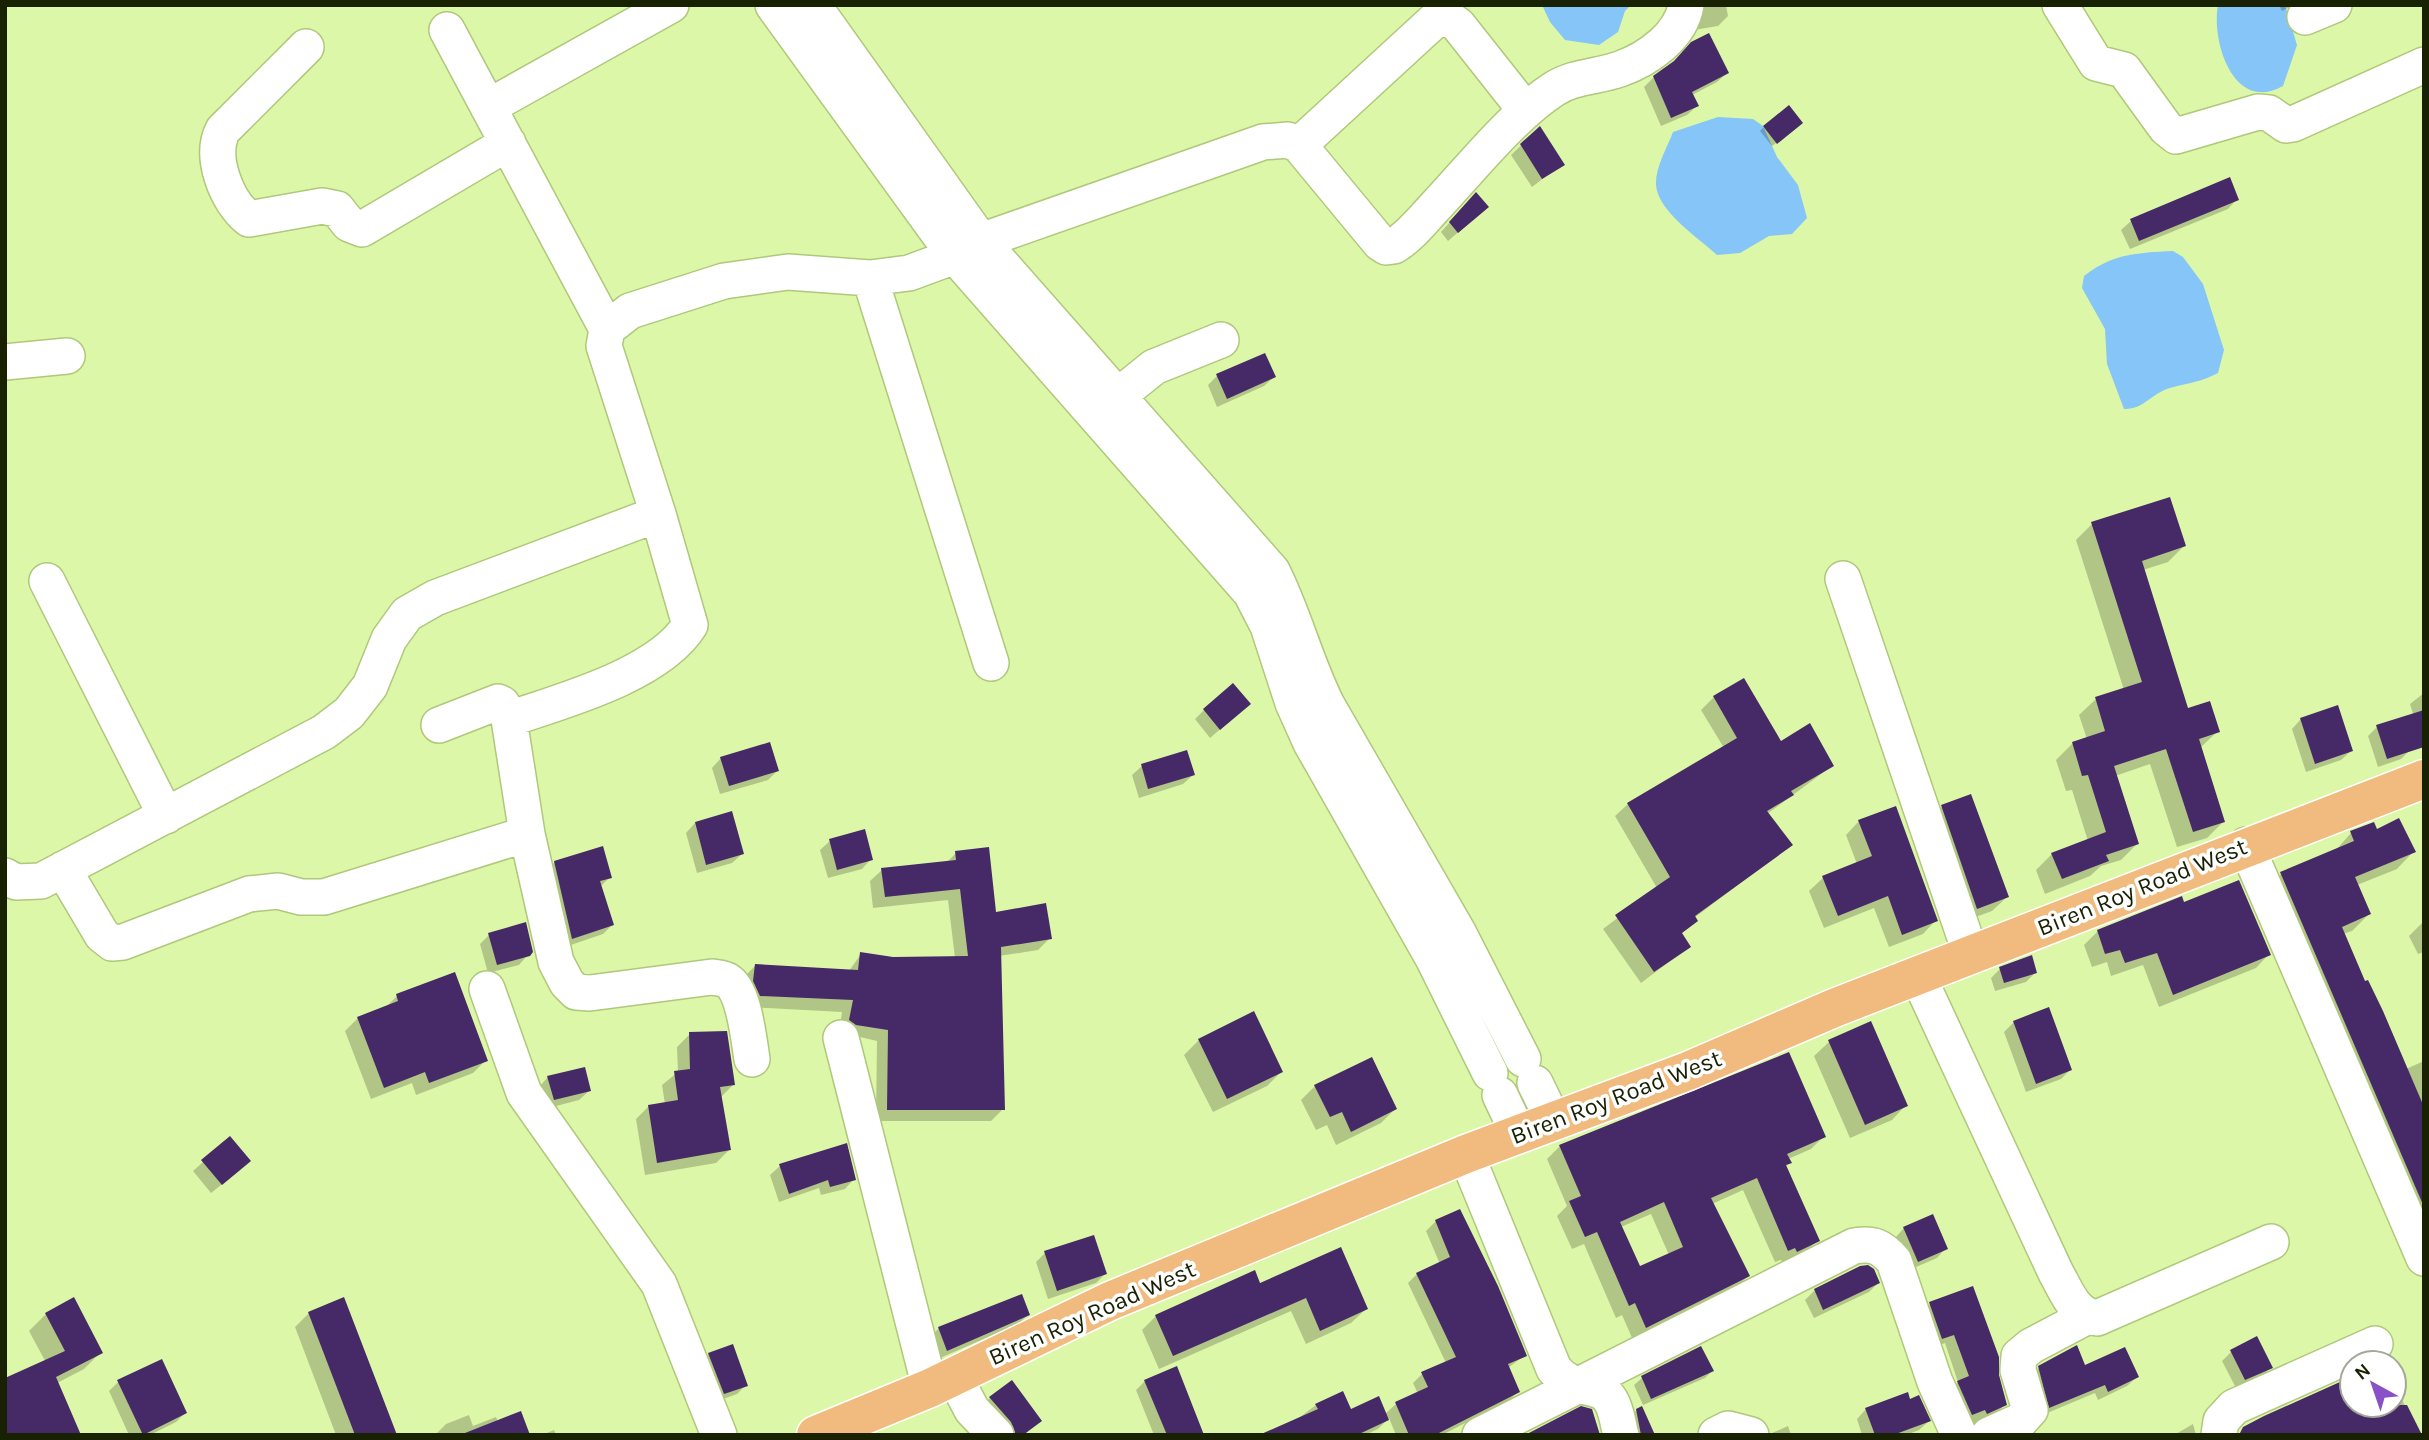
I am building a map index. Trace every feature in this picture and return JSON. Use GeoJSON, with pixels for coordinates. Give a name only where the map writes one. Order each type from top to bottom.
{"type":"FeatureCollection","features":[{"type":"Feature","properties":{"kind":"main road","name":"Biren Roy Road West"},"geometry":{"type":"LineString","coordinates":[[816,1435],[942,1382],[1110,1301],[1466,1154],[1688,1071],[2245,845],[2424,779]]}},
{"type":"Feature","properties":{"kind":"street"},"geometry":{"type":"LineString","coordinates":[[488,107],[671,5]]}},
{"type":"Feature","properties":{"kind":"street"},"geometry":{"type":"LineString","coordinates":[[773,5],[1251,593],[1268,626],[1293,703],[1311,743],[1433,958],[1519,1135]]}},
{"type":"Feature","properties":{"kind":"street"},"geometry":{"type":"LineString","coordinates":[[813,5],[968,248],[1118,396],[1272,571],[1286,598],[1308,666],[1343,737],[1458,932],[1554,1122]]}},
{"type":"Feature","properties":{"kind":"street"},"geometry":{"type":"LineString","coordinates":[[607,329],[630,311],[724,281],[788,272],[870,278],[909,273],[968,248],[1263,142],[1288,140],[1299,145],[1380,243],[1386,247],[1394,246],[1527,111],[1565,82],[1618,69],[1657,48],[1672,34],[1684,15],[1686,5]]}},
{"type":"Feature","properties":{"kind":"street"},"geometry":{"type":"LineString","coordinates":[[2060,5],[2096,62],[2124,70],[2165,128],[2176,136],[2258,112],[2269,113],[2286,125],[2293,124],[2424,65]]}},
{"type":"Feature","properties":{"kind":"street"},"geometry":{"type":"LineString","coordinates":[[1299,145],[1435,20],[1448,18],[1458,25],[1527,111]]}},
{"type":"Feature","properties":{"kind":"street"},"geometry":{"type":"LineString","coordinates":[[447,30],[607,329],[604,346],[658,514],[690,625],[683,636],[633,672],[609,685],[509,719]]}},
{"type":"Feature","properties":{"kind":"street"},"geometry":{"type":"LineString","coordinates":[[306,47],[223,130],[217,141],[217,153],[230,199],[249,219],[322,206],[337,209],[349,224],[362,229],[508,143]]}},
{"type":"Feature","properties":{"kind":"street"},"geometry":{"type":"LineString","coordinates":[[870,278],[991,663]]}},
{"type":"Feature","properties":{"kind":"street"},"geometry":{"type":"LineString","coordinates":[[1118,396],[1154,367],[1221,340]]}},
{"type":"Feature","properties":{"kind":"street"},"geometry":{"type":"LineString","coordinates":[[5,362],[67,356]]}},
{"type":"Feature","properties":{"kind":"street"},"geometry":{"type":"LineString","coordinates":[[5,876],[16,882],[41,881],[324,732],[349,713],[370,685],[389,639],[407,614],[435,598],[658,514]]}},
{"type":"Feature","properties":{"kind":"street"},"geometry":{"type":"LineString","coordinates":[[1843,579],[1971,955]]}},
{"type":"Feature","properties":{"kind":"street"},"geometry":{"type":"LineString","coordinates":[[47,581],[166,816]]}},
{"type":"Feature","properties":{"kind":"street"},"geometry":{"type":"LineString","coordinates":[[439,724],[498,702],[502,704],[509,719],[527,834],[556,962],[567,983],[576,992],[590,993],[712,977],[727,979],[735,987],[740,1000],[752,1059]]}},
{"type":"Feature","properties":{"kind":"street"},"geometry":{"type":"LineString","coordinates":[[63,869],[102,935],[112,943],[123,942],[249,894],[278,891],[302,897],[324,897],[527,834]]}},
{"type":"Feature","properties":{"kind":"street"},"geometry":{"type":"LineString","coordinates":[[2245,845],[2424,1258]]}},
{"type":"Feature","properties":{"kind":"street"},"geometry":{"type":"LineString","coordinates":[[1918,976],[2056,1273],[2076,1308],[2086,1317]]}},
{"type":"Feature","properties":{"kind":"street"},"geometry":{"type":"LineString","coordinates":[[487,989],[524,1093],[659,1284],[719,1435]]}},
{"type":"Feature","properties":{"kind":"street"},"geometry":{"type":"LineString","coordinates":[[841,1038],[942,1382],[996,1435]]}},
{"type":"Feature","properties":{"kind":"street"},"geometry":{"type":"LineString","coordinates":[[1466,1154],[1554,1368],[1563,1381],[1577,1387],[1598,1389],[1611,1401],[1621,1435]]}},
{"type":"Feature","properties":{"kind":"street"},"geometry":{"type":"LineString","coordinates":[[1989,1435],[2020,1421],[2030,1410],[2018,1370],[2019,1356],[2031,1346],[2086,1317],[2097,1318],[2271,1242]]}},
{"type":"Feature","properties":{"kind":"street"},"geometry":{"type":"LineString","coordinates":[[1480,1435],[1854,1245],[1871,1243],[1883,1248],[1894,1261],[1935,1382],[1959,1435]]}},
{"type":"Feature","properties":{"kind":"street"},"geometry":{"type":"LineString","coordinates":[[2219,1435],[2221,1421],[2234,1407],[2375,1344]]}},
{"type":"Feature","properties":{"kind":"street"},"geometry":{"type":"LineString","coordinates":[[1716,1435],[1728,1429],[1751,1435]]}},
{"type":"Feature","properties":{"kind":"water"},"geometry":{"type":"Polygon","coordinates":[[[1542,5],[1631,5],[1625,11],[1618,32],[1599,45],[1565,40],[1550,22],[1542,5]]]}},
{"type":"Feature","properties":{"kind":"water"},"geometry":{"type":"Polygon","coordinates":[[[2218,5],[2285,5],[2297,45],[2283,86],[2266,92],[2251,90],[2239,82],[2229,70],[2218,37],[2218,5]]]}},
{"type":"Feature","properties":{"kind":"water"},"geometry":{"type":"Polygon","coordinates":[[[1718,117],[1753,119],[1763,126],[1777,157],[1798,185],[1807,218],[1792,234],[1769,236],[1740,253],[1717,255],[1680,224],[1664,205],[1658,195],[1656,178],[1673,132],[1718,117]]]}},
{"type":"Feature","properties":{"kind":"water"},"geometry":{"type":"Polygon","coordinates":[[[2173,251],[2183,257],[2203,284],[2224,350],[2218,373],[2164,390],[2137,407],[2124,409],[2107,364],[2105,329],[2082,288],[2084,276],[2116,259],[2173,251]]]}},
{"type":"Feature","properties":{"kind":"building"},"geometry":{"type":"Polygon","coordinates":[[[1709,33],[1729,73],[1692,92],[1699,106],[1671,118],[1653,76],[1674,61],[1691,42],[1709,33]]]}},
{"type":"Feature","properties":{"kind":"building"},"geometry":{"type":"Polygon","coordinates":[[[1789,105],[1803,123],[1777,144],[1763,126],[1789,105]]]}},
{"type":"Feature","properties":{"kind":"building"},"geometry":{"type":"Polygon","coordinates":[[[1540,126],[1565,165],[1542,179],[1520,144],[1540,126]]]}},
{"type":"Feature","properties":{"kind":"building"},"geometry":{"type":"Polygon","coordinates":[[[2230,177],[2239,200],[2139,241],[2130,219],[2230,177]]]}},
{"type":"Feature","properties":{"kind":"building"},"geometry":{"type":"Polygon","coordinates":[[[1476,192],[1489,207],[1458,233],[1449,222],[1476,192]]]}},
{"type":"Feature","properties":{"kind":"building"},"geometry":{"type":"Polygon","coordinates":[[[1265,353],[1276,377],[1227,399],[1216,374],[1265,353]]]}},
{"type":"Feature","properties":{"kind":"building"},"geometry":{"type":"Polygon","coordinates":[[[2170,497],[2186,546],[2142,561],[2188,708],[2210,701],[2220,732],[2199,739],[2225,822],[2193,832],[2166,749],[2114,766],[2139,844],[2106,855],[2109,861],[2062,879],[2051,853],[2106,832],[2088,775],[2082,776],[2072,742],[2105,731],[2095,697],[2142,682],[2091,522],[2170,497]]]}},
{"type":"Feature","properties":{"kind":"building"},"geometry":{"type":"Polygon","coordinates":[[[1744,678],[1781,741],[1810,723],[1834,766],[1791,791],[1794,795],[1767,811],[1793,845],[1695,916],[1698,921],[1682,933],[1691,947],[1654,972],[1615,915],[1670,877],[1627,803],[1737,738],[1713,696],[1744,678]]]}},
{"type":"Feature","properties":{"kind":"building"},"geometry":{"type":"Polygon","coordinates":[[[1233,683],[1251,704],[1220,730],[1203,709],[1233,683]]]}},
{"type":"Feature","properties":{"kind":"building"},"geometry":{"type":"Polygon","coordinates":[[[2338,705],[2353,751],[2315,764],[2300,718],[2338,705]]]}},
{"type":"Feature","properties":{"kind":"building"},"geometry":{"type":"Polygon","coordinates":[[[2424,710],[2424,747],[2387,759],[2376,725],[2424,710]]]}},
{"type":"Feature","properties":{"kind":"building"},"geometry":{"type":"Polygon","coordinates":[[[770,742],[779,771],[729,786],[720,757],[770,742]]]}},
{"type":"Feature","properties":{"kind":"building"},"geometry":{"type":"Polygon","coordinates":[[[1187,750],[1195,775],[1148,789],[1141,764],[1187,750]]]}},
{"type":"Feature","properties":{"kind":"building"},"geometry":{"type":"Polygon","coordinates":[[[1971,794],[2009,897],[1977,909],[1941,805],[1971,794]]]}},
{"type":"Feature","properties":{"kind":"building"},"geometry":{"type":"Polygon","coordinates":[[[1896,806],[1938,921],[1902,935],[1888,896],[1838,916],[1822,876],[1872,856],[1858,820],[1896,806]]]}},
{"type":"Feature","properties":{"kind":"building"},"geometry":{"type":"Polygon","coordinates":[[[732,811],[744,854],[706,865],[695,822],[732,811]]]}},
{"type":"Feature","properties":{"kind":"building"},"geometry":{"type":"Polygon","coordinates":[[[2399,818],[2416,852],[2355,877],[2371,914],[2342,927],[2365,981],[2368,980],[2383,1011],[2424,1107],[2424,1207],[2280,872],[2354,841],[2350,831],[2374,822],[2377,829],[2399,818]]]}},
{"type":"Feature","properties":{"kind":"building"},"geometry":{"type":"Polygon","coordinates":[[[865,829],[873,860],[837,870],[829,839],[865,829]]]}},
{"type":"Feature","properties":{"kind":"building"},"geometry":{"type":"Polygon","coordinates":[[[603,846],[612,878],[600,881],[614,925],[572,939],[554,861],[603,846]]]}},
{"type":"Feature","properties":{"kind":"building"},"geometry":{"type":"Polygon","coordinates":[[[989,847],[996,912],[1046,903],[1052,939],[1001,947],[1005,1110],[887,1110],[888,1030],[856,1025],[849,1020],[853,1000],[760,996],[753,981],[755,964],[858,970],[860,952],[893,957],[968,956],[960,889],[885,897],[881,868],[956,860],[955,851],[989,847]]]}},
{"type":"Feature","properties":{"kind":"building"},"geometry":{"type":"Polygon","coordinates":[[[2239,880],[2271,955],[2173,995],[2157,953],[2125,963],[2120,950],[2105,954],[2097,930],[2182,896],[2184,902],[2239,880]]]}},
{"type":"Feature","properties":{"kind":"building"},"geometry":{"type":"Polygon","coordinates":[[[526,922],[533,952],[530,956],[497,965],[488,933],[526,922]]]}},
{"type":"Feature","properties":{"kind":"building"},"geometry":{"type":"Polygon","coordinates":[[[2032,955],[2037,973],[2004,983],[1999,967],[2032,955]]]}},
{"type":"Feature","properties":{"kind":"building"},"geometry":{"type":"Polygon","coordinates":[[[455,972],[488,1061],[429,1083],[425,1072],[384,1088],[357,1017],[398,1001],[396,994],[455,972]]]}},
{"type":"Feature","properties":{"kind":"building"},"geometry":{"type":"Polygon","coordinates":[[[2049,1007],[2072,1070],[2036,1084],[2013,1021],[2049,1007]]]}},
{"type":"Feature","properties":{"kind":"building"},"geometry":{"type":"Polygon","coordinates":[[[1254,1011],[1283,1072],[1227,1099],[1198,1039],[1254,1011]]]}},
{"type":"Feature","properties":{"kind":"building"},"geometry":{"type":"Polygon","coordinates":[[[1871,1021],[1908,1106],[1865,1125],[1828,1040],[1871,1021]]]}},
{"type":"Feature","properties":{"kind":"building"},"geometry":{"type":"Polygon","coordinates":[[[727,1031],[735,1085],[720,1087],[731,1150],[657,1163],[648,1105],[678,1100],[674,1071],[690,1069],[689,1032],[727,1031]]]}},
{"type":"Feature","properties":{"kind":"building"},"geometry":{"type":"Polygon","coordinates":[[[1789,1052],[1826,1137],[1787,1154],[1792,1163],[1786,1165],[1820,1241],[1797,1252],[1795,1248],[1788,1251],[1757,1178],[1711,1198],[1750,1276],[1646,1328],[1635,1303],[1629,1306],[1597,1232],[1585,1237],[1569,1201],[1581,1196],[1559,1145],[1789,1052]],[[1664,1202],[1620,1222],[1640,1266],[1683,1247],[1664,1202]]]}},
{"type":"Feature","properties":{"kind":"building"},"geometry":{"type":"Polygon","coordinates":[[[1372,1057],[1397,1109],[1351,1132],[1342,1112],[1330,1117],[1314,1085],[1372,1057]]]}},
{"type":"Feature","properties":{"kind":"building"},"geometry":{"type":"Polygon","coordinates":[[[585,1067],[591,1091],[554,1100],[547,1076],[585,1067]]]}},
{"type":"Feature","properties":{"kind":"building"},"geometry":{"type":"Polygon","coordinates":[[[230,1136],[251,1161],[222,1185],[201,1160],[230,1136]]]}},
{"type":"Feature","properties":{"kind":"building"},"geometry":{"type":"Polygon","coordinates":[[[847,1143],[856,1180],[830,1187],[828,1180],[789,1194],[779,1164],[847,1143]]]}},
{"type":"Feature","properties":{"kind":"building"},"geometry":{"type":"Polygon","coordinates":[[[1460,1209],[1498,1286],[1527,1356],[1508,1364],[1520,1392],[1435,1435],[1409,1435],[1395,1402],[1428,1387],[1421,1372],[1456,1357],[1416,1273],[1450,1257],[1435,1220],[1460,1209]]]}},
{"type":"Feature","properties":{"kind":"building"},"geometry":{"type":"Polygon","coordinates":[[[1933,1214],[1948,1249],[1918,1262],[1903,1227],[1933,1214]]]}},
{"type":"Feature","properties":{"kind":"building"},"geometry":{"type":"Polygon","coordinates":[[[1094,1235],[1107,1274],[1057,1291],[1044,1251],[1094,1235]]]}},
{"type":"Feature","properties":{"kind":"building"},"geometry":{"type":"Polygon","coordinates":[[[1341,1247],[1368,1309],[1320,1331],[1306,1298],[1173,1356],[1155,1315],[1255,1270],[1260,1283],[1341,1247]]]}},
{"type":"Feature","properties":{"kind":"building"},"geometry":{"type":"Polygon","coordinates":[[[1868,1265],[1874,1269],[1880,1283],[1823,1310],[1814,1289],[1860,1266],[1868,1265]]]}},
{"type":"Feature","properties":{"kind":"building"},"geometry":{"type":"Polygon","coordinates":[[[1973,1286],[1999,1357],[1999,1375],[2007,1405],[1987,1414],[1985,1410],[1972,1415],[1957,1381],[1969,1376],[1954,1335],[1942,1339],[1929,1302],[1973,1286]]]}},
{"type":"Feature","properties":{"kind":"building"},"geometry":{"type":"Polygon","coordinates":[[[1022,1294],[1030,1315],[947,1351],[938,1327],[1022,1294]]]}},
{"type":"Feature","properties":{"kind":"building"},"geometry":{"type":"Polygon","coordinates":[[[74,1297],[103,1353],[56,1377],[81,1435],[5,1435],[5,1378],[65,1351],[45,1313],[74,1297]]]}},
{"type":"Feature","properties":{"kind":"building"},"geometry":{"type":"Polygon","coordinates":[[[344,1297],[397,1435],[355,1435],[308,1312],[344,1297]]]}},
{"type":"Feature","properties":{"kind":"building"},"geometry":{"type":"Polygon","coordinates":[[[2257,1336],[2273,1368],[2245,1380],[2230,1350],[2257,1336]]]}},
{"type":"Feature","properties":{"kind":"building"},"geometry":{"type":"Polygon","coordinates":[[[733,1344],[748,1386],[724,1394],[708,1353],[733,1344]]]}},
{"type":"Feature","properties":{"kind":"building"},"geometry":{"type":"Polygon","coordinates":[[[2077,1345],[2085,1365],[2125,1347],[2139,1377],[2108,1392],[2105,1385],[2049,1408],[2038,1366],[2077,1345]]]}},
{"type":"Feature","properties":{"kind":"building"},"geometry":{"type":"Polygon","coordinates":[[[1701,1346],[1714,1371],[1651,1399],[1641,1376],[1701,1346]]]}},
{"type":"Feature","properties":{"kind":"building"},"geometry":{"type":"Polygon","coordinates":[[[162,1359],[187,1413],[143,1435],[117,1380],[162,1359]]]}},
{"type":"Feature","properties":{"kind":"building"},"geometry":{"type":"Polygon","coordinates":[[[1177,1366],[1204,1435],[1167,1435],[1144,1380],[1177,1366]]]}},
{"type":"Feature","properties":{"kind":"building"},"geometry":{"type":"Polygon","coordinates":[[[1012,1380],[1042,1421],[1023,1435],[1016,1435],[1011,1422],[989,1397],[1012,1380]]]}},
{"type":"Feature","properties":{"kind":"building"},"geometry":{"type":"Polygon","coordinates":[[[2338,1383],[2338,1419],[2408,1419],[2408,1407],[2422,1435],[2239,1435],[2243,1427],[2338,1383]]]}},
{"type":"Feature","properties":{"kind":"building"},"geometry":{"type":"Polygon","coordinates":[[[1343,1391],[1351,1409],[1379,1396],[1389,1420],[1357,1435],[1259,1435],[1318,1409],[1315,1404],[1343,1391]]]}},
{"type":"Feature","properties":{"kind":"building"},"geometry":{"type":"Polygon","coordinates":[[[1908,1392],[1910,1399],[1919,1395],[1931,1421],[1893,1435],[1875,1435],[1865,1408],[1908,1392]]]}},
{"type":"Feature","properties":{"kind":"building"},"geometry":{"type":"Polygon","coordinates":[[[1581,1406],[1592,1409],[1600,1435],[1525,1435],[1581,1406]]]}},
{"type":"Feature","properties":{"kind":"building"},"geometry":{"type":"Polygon","coordinates":[[[1642,1406],[1655,1435],[1641,1435],[1636,1409],[1642,1406]]]}},
{"type":"Feature","properties":{"kind":"building"},"geometry":{"type":"Polygon","coordinates":[[[521,1411],[530,1435],[465,1435],[465,1433],[521,1411]]]}}]}
